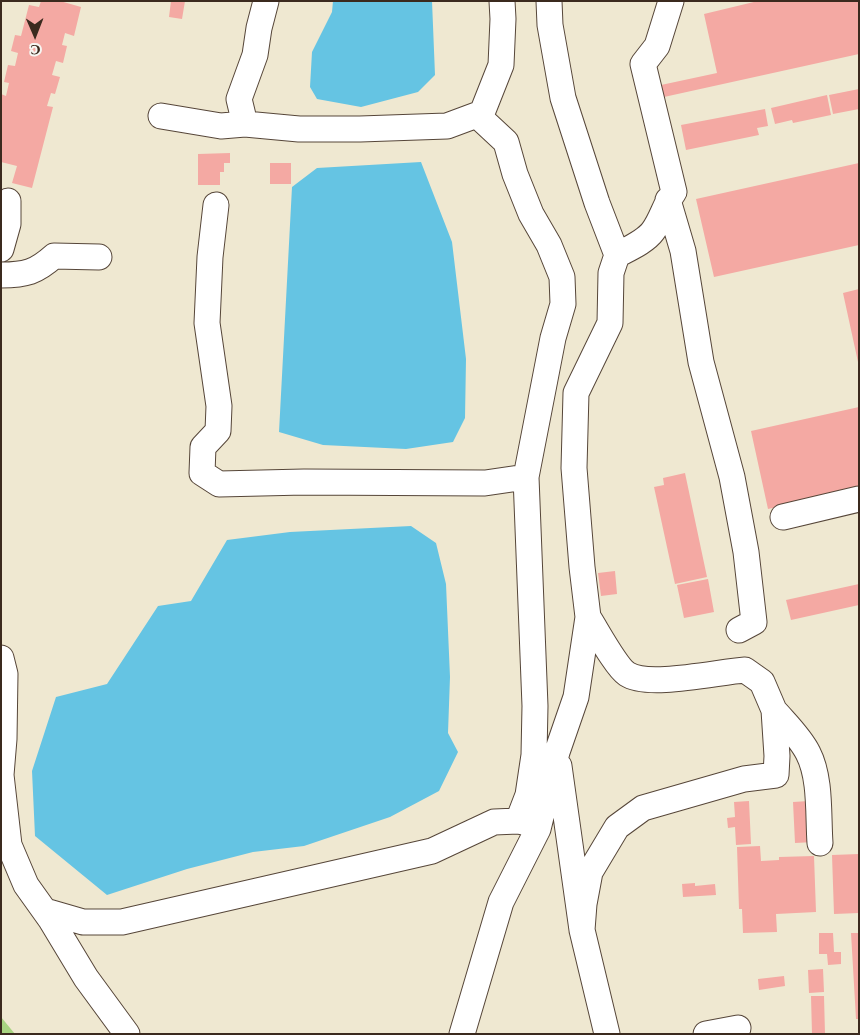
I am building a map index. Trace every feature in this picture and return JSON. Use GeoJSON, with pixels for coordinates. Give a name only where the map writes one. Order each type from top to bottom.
{"type":"FeatureCollection","features":[{"type":"Feature","properties":{"kind":"street"},"geometry":{"type":"LineString","coordinates":[[245,124],[239,99],[255,55],[266,1]]}},
{"type":"Feature","properties":{"kind":"street"},"geometry":{"type":"LineString","coordinates":[[161,116],[221,126],[245,124],[299,129],[447,126],[482,113],[501,65],[502,1]]}},
{"type":"Feature","properties":{"kind":"street"},"geometry":{"type":"LineString","coordinates":[[549,1],[550,25],[563,98],[597,202],[617,255]]}},
{"type":"Feature","properties":{"kind":"street"},"geometry":{"type":"LineString","coordinates":[[462,1034],[501,902],[528,823],[558,752],[576,697],[588,616],[574,468],[576,393],[610,323],[610,273],[617,255],[653,232],[668,200],[674,192],[643,64],[657,46],[671,1]]}},
{"type":"Feature","properties":{"kind":"street"},"geometry":{"type":"LineString","coordinates":[[478,115],[506,142],[515,174],[531,214],[549,245],[562,277],[563,304],[553,338],[526,477],[532,609],[534,735],[534,755],[528,795],[528,823]]}},
{"type":"Feature","properties":{"kind":"street"},"geometry":{"type":"LineString","coordinates":[[668,200],[683,251],[701,362],[732,476],[746,552],[754,622],[740,630]]}},
{"type":"Feature","properties":{"kind":"street"},"geometry":{"type":"LineString","coordinates":[[1,249],[8,224],[8,201]]}},
{"type":"Feature","properties":{"kind":"street"},"geometry":{"type":"LineString","coordinates":[[216,205],[210,256],[207,323],[219,406],[218,431],[203,446],[202,473],[219,484],[304,482],[485,483],[526,477]]}},
{"type":"Feature","properties":{"kind":"street"},"geometry":{"type":"LineString","coordinates":[[1,275],[28,274],[41,267],[54,256],[99,257]]}},
{"type":"Feature","properties":{"kind":"street"},"geometry":{"type":"LineString","coordinates":[[783,517],[859,499]]}},
{"type":"Feature","properties":{"kind":"street"},"geometry":{"type":"LineString","coordinates":[[588,616],[609,652],[626,674],[646,679],[670,679],[744,670],[762,682],[774,710],[797,736],[809,754],[817,781],[820,843]]}},
{"type":"Feature","properties":{"kind":"street"},"geometry":{"type":"LineString","coordinates":[[1,658],[4,674],[2,775],[8,845],[26,885],[45,911],[86,978],[127,1034]]}},
{"type":"Feature","properties":{"kind":"street"},"geometry":{"type":"LineString","coordinates":[[774,710],[777,756],[776,775]]}},
{"type":"Feature","properties":{"kind":"street"},"geometry":{"type":"LineString","coordinates":[[558,752],[582,930],[607,1034]]}},
{"type":"Feature","properties":{"kind":"street"},"geometry":{"type":"LineString","coordinates":[[582,930],[584,904],[590,872],[617,827],[643,808],[744,779],[776,775],[803,775],[817,781]]}},
{"type":"Feature","properties":{"kind":"street"},"geometry":{"type":"LineString","coordinates":[[45,911],[82,922],[122,922],[432,851],[494,822],[528,823]]}},
{"type":"Feature","properties":{"kind":"street"},"geometry":{"type":"LineString","coordinates":[[706,1034],[738,1028]]}},
{"type":"Feature","properties":{"kind":"green space"},"geometry":{"type":"Polygon","coordinates":[[[1,1017],[15,1034],[1,1034],[1,1017]]]}},
{"type":"Feature","properties":{"kind":"water"},"geometry":{"type":"Polygon","coordinates":[[[333,1],[432,1],[435,75],[418,92],[361,107],[317,99],[310,87],[312,52],[332,12],[333,1]]]}},
{"type":"Feature","properties":{"kind":"water"},"geometry":{"type":"Polygon","coordinates":[[[421,162],[452,242],[466,359],[465,418],[453,442],[406,449],[323,445],[279,432],[292,187],[317,168],[421,162]]]}},
{"type":"Feature","properties":{"kind":"water"},"geometry":{"type":"Polygon","coordinates":[[[411,526],[436,543],[446,584],[450,677],[448,733],[458,752],[439,791],[390,817],[304,846],[253,852],[187,869],[107,895],[35,836],[32,771],[56,697],[107,684],[158,606],[191,601],[227,540],[290,532],[411,526]]]}},
{"type":"Feature","properties":{"kind":"building"},"geometry":{"type":"Polygon","coordinates":[[[41,1],[60,1],[81,7],[74,36],[65,33],[62,45],[67,46],[63,63],[56,61],[52,75],[60,77],[55,94],[51,93],[47,106],[53,107],[32,188],[12,183],[17,166],[1,162],[1,94],[6,96],[9,83],[4,82],[8,65],[15,66],[18,53],[11,51],[15,35],[21,36],[29,5],[39,7],[41,1]]]}},
{"type":"Feature","properties":{"kind":"building"},"geometry":{"type":"Polygon","coordinates":[[[171,1],[185,1],[182,19],[169,17],[171,1]]]}},
{"type":"Feature","properties":{"kind":"building"},"geometry":{"type":"Polygon","coordinates":[[[758,1],[859,1],[859,54],[664,97],[661,85],[717,73],[704,14],[758,1]]]}},
{"type":"Feature","properties":{"kind":"building"},"geometry":{"type":"Polygon","coordinates":[[[859,89],[859,109],[833,114],[829,95],[859,89]]]}},
{"type":"Feature","properties":{"kind":"building"},"geometry":{"type":"Polygon","coordinates":[[[827,95],[831,115],[793,123],[792,120],[775,124],[771,108],[827,95]]]}},
{"type":"Feature","properties":{"kind":"building"},"geometry":{"type":"Polygon","coordinates":[[[765,109],[768,126],[757,128],[759,135],[686,150],[681,125],[765,109]]]}},
{"type":"Feature","properties":{"kind":"building"},"geometry":{"type":"Polygon","coordinates":[[[230,153],[230,163],[224,163],[224,172],[220,172],[220,185],[198,185],[198,154],[230,153]]]}},
{"type":"Feature","properties":{"kind":"building"},"geometry":{"type":"Polygon","coordinates":[[[270,163],[291,163],[291,184],[270,184],[270,163]]]}},
{"type":"Feature","properties":{"kind":"building"},"geometry":{"type":"Polygon","coordinates":[[[859,163],[859,245],[714,277],[696,199],[859,163]]]}},
{"type":"Feature","properties":{"kind":"building"},"geometry":{"type":"Polygon","coordinates":[[[859,289],[859,362],[858,362],[843,293],[859,289]]]}},
{"type":"Feature","properties":{"kind":"building"},"geometry":{"type":"Polygon","coordinates":[[[859,407],[859,489],[768,509],[751,431],[859,407]]]}},
{"type":"Feature","properties":{"kind":"building"},"geometry":{"type":"Polygon","coordinates":[[[685,473],[707,577],[675,584],[654,487],[664,485],[663,478],[685,473]]]}},
{"type":"Feature","properties":{"kind":"building"},"geometry":{"type":"Polygon","coordinates":[[[615,571],[617,594],[601,596],[598,573],[615,571]]]}},
{"type":"Feature","properties":{"kind":"building"},"geometry":{"type":"Polygon","coordinates":[[[708,579],[714,612],[684,618],[677,585],[708,579]]]}},
{"type":"Feature","properties":{"kind":"building"},"geometry":{"type":"Polygon","coordinates":[[[859,584],[859,605],[791,620],[786,600],[859,584]]]}},
{"type":"Feature","properties":{"kind":"building"},"geometry":{"type":"Polygon","coordinates":[[[749,801],[751,844],[736,845],[735,827],[728,828],[727,818],[735,817],[734,802],[749,801]]]}},
{"type":"Feature","properties":{"kind":"building"},"geometry":{"type":"Polygon","coordinates":[[[809,801],[814,842],[795,843],[793,802],[809,801]]]}},
{"type":"Feature","properties":{"kind":"building"},"geometry":{"type":"Polygon","coordinates":[[[760,846],[761,861],[779,860],[779,857],[814,856],[816,912],[776,914],[777,932],[743,933],[742,909],[739,909],[737,847],[760,846]]]}},
{"type":"Feature","properties":{"kind":"building"},"geometry":{"type":"Polygon","coordinates":[[[859,854],[859,913],[834,914],[832,855],[859,854]]]}},
{"type":"Feature","properties":{"kind":"building"},"geometry":{"type":"Polygon","coordinates":[[[695,883],[695,886],[715,884],[716,895],[683,897],[682,884],[695,883]]]}},
{"type":"Feature","properties":{"kind":"building"},"geometry":{"type":"Polygon","coordinates":[[[819,933],[833,933],[834,952],[841,952],[841,964],[828,965],[827,954],[819,954],[819,933]]]}},
{"type":"Feature","properties":{"kind":"building"},"geometry":{"type":"Polygon","coordinates":[[[851,933],[859,933],[859,1019],[856,1019],[851,933]]]}},
{"type":"Feature","properties":{"kind":"building"},"geometry":{"type":"Polygon","coordinates":[[[823,969],[824,992],[809,993],[808,970],[823,969]]]}},
{"type":"Feature","properties":{"kind":"building"},"geometry":{"type":"Polygon","coordinates":[[[784,976],[785,986],[759,990],[758,979],[784,976]]]}},
{"type":"Feature","properties":{"kind":"building"},"geometry":{"type":"Polygon","coordinates":[[[811,996],[824,996],[825,1034],[812,1034],[811,996]]]}}]}
